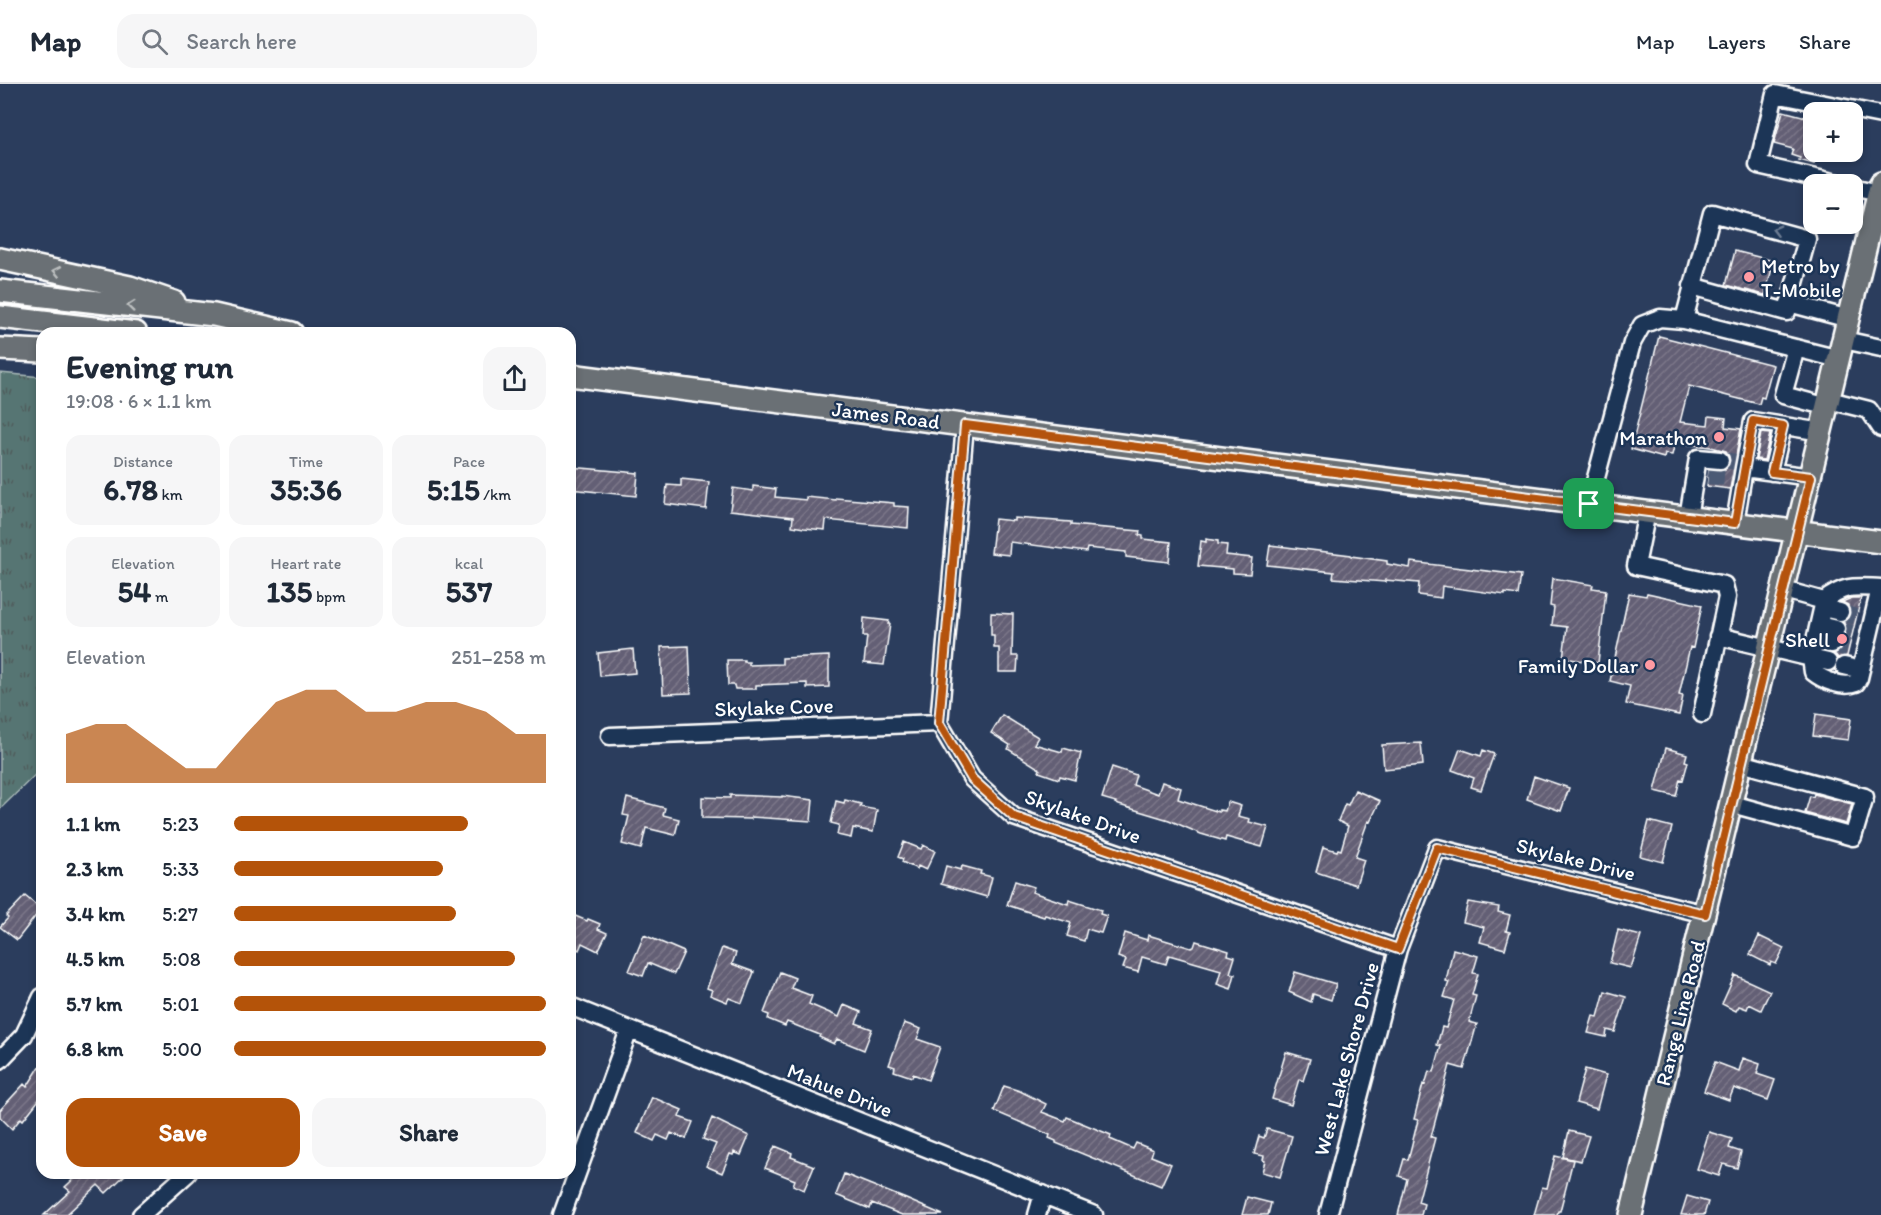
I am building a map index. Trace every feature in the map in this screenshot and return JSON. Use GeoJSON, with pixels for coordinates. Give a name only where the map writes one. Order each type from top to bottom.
{"type":"FeatureCollection","features":[{"type":"Feature","properties":{"kind":"main road","name":"Range Line Road"},"geometry":{"type":"LineString","coordinates":[[1631,1215],[1880,188]]}},
{"type":"Feature","properties":{"kind":"main road"},"geometry":{"type":"LineString","coordinates":[[0,259],[130,287],[214,315],[266,327]]}},
{"type":"Feature","properties":{"kind":"main road"},"geometry":{"type":"LineString","coordinates":[[0,291],[214,315]]}},
{"type":"Feature","properties":{"kind":"main road"},"geometry":{"type":"LineString","coordinates":[[0,318],[82,327]]}},
{"type":"Feature","properties":{"kind":"main road"},"geometry":{"type":"LineString","coordinates":[[0,349],[36,351]]}},
{"type":"Feature","properties":{"kind":"main road","name":"James Road"},"geometry":{"type":"LineString","coordinates":[[576,376],[1881,542]]}},
{"type":"Feature","properties":{"kind":"street"},"geometry":{"type":"LineString","coordinates":[[1803,175],[1758,165],[1775,94],[1881,115]]}},
{"type":"Feature","properties":{"kind":"street"},"geometry":{"type":"LineString","coordinates":[[1863,187],[1880,188]]}},
{"type":"Feature","properties":{"kind":"street"},"geometry":{"type":"LineString","coordinates":[[1684,320],[1692,286],[1712,213],[1807,239],[1787,312],[1692,286]]}},
{"type":"Feature","properties":{"kind":"street"},"geometry":{"type":"LineString","coordinates":[[1789,303],[1844,339],[1881,348]]}},
{"type":"Feature","properties":{"kind":"street"},"geometry":{"type":"LineString","coordinates":[[1589,504],[1632,343],[1642,325],[1660,318],[1684,320],[1796,348],[1844,339]]}},
{"type":"Feature","properties":{"kind":"street"},"geometry":{"type":"LineString","coordinates":[[1796,348],[1784,395],[1869,410],[1881,428]]}},
{"type":"Feature","properties":{"kind":"street"},"geometry":{"type":"LineString","coordinates":[[1735,523],[1741,475],[1753,421],[1822,432]]}},
{"type":"Feature","properties":{"kind":"street"},"geometry":{"type":"LineString","coordinates":[[939,723],[965,425]]}},
{"type":"Feature","properties":{"kind":"street"},"geometry":{"type":"LineString","coordinates":[[1772,472],[1783,426]]}},
{"type":"Feature","properties":{"kind":"street"},"geometry":{"type":"LineString","coordinates":[[1688,517],[1701,479],[1698,458],[1720,460]]}},
{"type":"Feature","properties":{"kind":"street"},"geometry":{"type":"LineString","coordinates":[[1741,475],[1772,472],[1811,477]]}},
{"type":"Feature","properties":{"kind":"street"},"geometry":{"type":"LineString","coordinates":[[1647,512],[1636,566],[1724,585],[1727,597],[1702,714]]}},
{"type":"Feature","properties":{"kind":"street"},"geometry":{"type":"LineString","coordinates":[[1855,587],[1880,588],[1861,635],[1861,670],[1856,683],[1849,686],[1821,679],[1813,672],[1811,658],[1820,619],[1838,590],[1855,587]]}},
{"type":"Feature","properties":{"kind":"street"},"geometry":{"type":"LineString","coordinates":[[1784,590],[1820,619],[1834,637]]}},
{"type":"Feature","properties":{"kind":"street"},"geometry":{"type":"LineString","coordinates":[[1820,619],[1840,612]]}},
{"type":"Feature","properties":{"kind":"street"},"geometry":{"type":"LineString","coordinates":[[1718,636],[1861,670]]}},
{"type":"Feature","properties":{"kind":"street","name":"Skylake Cove"},"geometry":{"type":"LineString","coordinates":[[610,736],[939,723]]}},
{"type":"Feature","properties":{"kind":"street","name":"Skylake Drive"},"geometry":{"type":"LineString","coordinates":[[939,723],[972,779],[1014,817],[1398,949]]}},
{"type":"Feature","properties":{"kind":"street"},"geometry":{"type":"LineString","coordinates":[[1732,804],[1853,837],[1864,797],[1742,763]]}},
{"type":"Feature","properties":{"kind":"street","name":"Skylake Drive"},"geometry":{"type":"LineString","coordinates":[[1437,848],[1705,914]]}},
{"type":"Feature","properties":{"kind":"street","name":"West Lake Shore Drive"},"geometry":{"type":"LineString","coordinates":[[1328,1215],[1398,949],[1437,848]]}},
{"type":"Feature","properties":{"kind":"street","name":"Mahue Drive"},"geometry":{"type":"LineString","coordinates":[[576,1008],[1094,1215]]}},
{"type":"Feature","properties":{"kind":"street"},"geometry":{"type":"LineString","coordinates":[[0,1060],[24,1035],[36,1010]]}},
{"type":"Feature","properties":{"kind":"street"},"geometry":{"type":"LineString","coordinates":[[576,1176],[629,1030]]}},
{"type":"Feature","properties":{"kind":"street"},"geometry":{"type":"LineString","coordinates":[[141,1215],[181,1179]]}},
{"type":"Feature","properties":{"kind":"street"},"geometry":{"type":"LineString","coordinates":[[562,1215],[575,1179]]}},
{"type":"Feature","properties":{"kind":"street"},"geometry":{"type":"LineString","coordinates":[[1037,1215],[1043,1194]]}},
{"type":"Feature","properties":{"kind":"green space"},"geometry":{"type":"Polygon","coordinates":[[[0,373],[36,376],[36,774],[0,809],[0,373]]]}},
{"type":"Feature","properties":{"kind":"building"},"geometry":{"type":"Polygon","coordinates":[[[1783,111],[1803,116],[1803,161],[1791,155],[1793,149],[1774,144],[1783,111]]]}},
{"type":"Feature","properties":{"kind":"building","name":"Metro by T-Mobile"},"geometry":{"type":"Polygon","coordinates":[[[1735,251],[1774,261],[1765,295],[1726,285],[1735,251]]]}},
{"type":"Feature","properties":{"kind":"building"},"geometry":{"type":"Polygon","coordinates":[[[1659,336],[1773,365],[1764,398],[1761,397],[1759,404],[1689,386],[1680,422],[1708,425],[1709,416],[1726,418],[1725,427],[1741,429],[1730,489],[1707,486],[1709,470],[1724,470],[1729,466],[1730,456],[1726,451],[1675,443],[1672,455],[1665,454],[1664,458],[1631,449],[1659,336]]]}},
{"type":"Feature","properties":{"kind":"building"},"geometry":{"type":"Polygon","coordinates":[[[1761,433],[1770,434],[1764,460],[1756,459],[1761,433]]]}},
{"type":"Feature","properties":{"kind":"building"},"geometry":{"type":"Polygon","coordinates":[[[576,468],[638,473],[636,496],[576,490],[576,468]]]}},
{"type":"Feature","properties":{"kind":"building"},"geometry":{"type":"Polygon","coordinates":[[[681,479],[709,482],[706,509],[665,504],[667,485],[681,486],[681,479]]]}},
{"type":"Feature","properties":{"kind":"building"},"geometry":{"type":"Polygon","coordinates":[[[753,486],[776,489],[775,497],[806,500],[806,497],[836,500],[836,498],[894,503],[894,506],[909,507],[908,528],[826,520],[825,530],[804,528],[792,526],[793,517],[730,510],[733,488],[753,491],[753,486]]]}},
{"type":"Feature","properties":{"kind":"building"},"geometry":{"type":"Polygon","coordinates":[[[1014,518],[1071,522],[1071,525],[1140,531],[1139,535],[1143,536],[1143,539],[1171,542],[1169,562],[1126,557],[1126,552],[1087,548],[1086,552],[1010,542],[1009,555],[991,553],[995,519],[1014,521],[1014,518]]]}},
{"type":"Feature","properties":{"kind":"building"},"geometry":{"type":"Polygon","coordinates":[[[1206,539],[1227,545],[1226,555],[1252,558],[1250,574],[1233,573],[1233,569],[1198,566],[1201,541],[1206,542],[1206,539]]]}},
{"type":"Feature","properties":{"kind":"building"},"geometry":{"type":"Polygon","coordinates":[[[1270,545],[1351,555],[1387,561],[1387,564],[1410,568],[1411,562],[1521,575],[1518,595],[1442,586],[1441,598],[1418,595],[1419,583],[1333,578],[1334,572],[1267,565],[1270,545]]]}},
{"type":"Feature","properties":{"kind":"building"},"geometry":{"type":"Polygon","coordinates":[[[1553,578],[1593,585],[1592,588],[1606,590],[1598,663],[1563,658],[1567,627],[1552,625],[1554,607],[1550,606],[1553,578]]]}},
{"type":"Feature","properties":{"kind":"building","name":"Family Dollar"},"geometry":{"type":"Polygon","coordinates":[[[1629,593],[1646,596],[1647,593],[1702,605],[1693,648],[1690,647],[1679,695],[1683,696],[1679,715],[1626,704],[1630,686],[1610,681],[1629,593]]]}},
{"type":"Feature","properties":{"kind":"building"},"geometry":{"type":"Polygon","coordinates":[[[1852,598],[1861,598],[1847,656],[1838,658],[1835,654],[1842,645],[1840,638],[1846,631],[1844,622],[1850,614],[1848,605],[1842,602],[1852,598]]]}},
{"type":"Feature","properties":{"kind":"building"},"geometry":{"type":"Polygon","coordinates":[[[991,613],[1013,614],[1012,656],[1018,656],[1017,672],[999,672],[999,648],[994,648],[994,635],[991,635],[991,613]]]}},
{"type":"Feature","properties":{"kind":"building"},"geometry":{"type":"Polygon","coordinates":[[[864,618],[889,621],[884,665],[864,663],[867,636],[863,636],[864,618]]]}},
{"type":"Feature","properties":{"kind":"building"},"geometry":{"type":"Polygon","coordinates":[[[689,646],[691,693],[663,694],[661,647],[689,646]]]}},
{"type":"Feature","properties":{"kind":"building"},"geometry":{"type":"Polygon","coordinates":[[[633,649],[635,673],[600,676],[598,653],[633,649]]]}},
{"type":"Feature","properties":{"kind":"building"},"geometry":{"type":"Polygon","coordinates":[[[829,656],[829,687],[807,688],[807,683],[756,685],[756,689],[735,689],[734,685],[728,685],[727,660],[744,660],[744,662],[749,662],[749,665],[782,664],[782,658],[829,656]]]}},
{"type":"Feature","properties":{"kind":"building"},"geometry":{"type":"Polygon","coordinates":[[[1816,714],[1851,719],[1848,740],[1813,736],[1816,714]]]}},
{"type":"Feature","properties":{"kind":"building"},"geometry":{"type":"Polygon","coordinates":[[[1002,715],[1038,737],[1034,744],[1062,752],[1063,748],[1081,753],[1075,780],[1060,776],[1059,779],[1039,772],[1040,769],[1008,749],[1010,745],[991,733],[1002,715]]]}},
{"type":"Feature","properties":{"kind":"building"},"geometry":{"type":"Polygon","coordinates":[[[1421,743],[1423,765],[1384,769],[1382,745],[1421,743]]]}},
{"type":"Feature","properties":{"kind":"building"},"geometry":{"type":"Polygon","coordinates":[[[1666,748],[1687,754],[1685,761],[1688,762],[1683,780],[1680,779],[1676,796],[1655,791],[1666,748]]]}},
{"type":"Feature","properties":{"kind":"building"},"geometry":{"type":"Polygon","coordinates":[[[1460,749],[1481,756],[1483,750],[1494,754],[1481,790],[1471,787],[1474,778],[1452,770],[1460,749]]]}},
{"type":"Feature","properties":{"kind":"building"},"geometry":{"type":"Polygon","coordinates":[[[1112,767],[1136,775],[1133,785],[1158,794],[1162,782],[1181,788],[1178,799],[1219,812],[1219,810],[1225,811],[1228,802],[1241,806],[1238,816],[1250,819],[1249,822],[1268,827],[1262,847],[1226,837],[1225,841],[1201,834],[1169,820],[1102,798],[1112,767]]]}},
{"type":"Feature","properties":{"kind":"building"},"geometry":{"type":"Polygon","coordinates":[[[1534,776],[1569,788],[1561,811],[1527,799],[1534,776]]]}},
{"type":"Feature","properties":{"kind":"building"},"geometry":{"type":"Polygon","coordinates":[[[1355,790],[1380,801],[1370,822],[1368,821],[1355,857],[1364,860],[1356,885],[1316,872],[1323,847],[1341,850],[1348,826],[1338,821],[1345,804],[1348,805],[1355,790]]]}},
{"type":"Feature","properties":{"kind":"building"},"geometry":{"type":"Polygon","coordinates":[[[1814,794],[1852,804],[1846,824],[1805,813],[1810,796],[1813,797],[1814,794]]]}},
{"type":"Feature","properties":{"kind":"building"},"geometry":{"type":"Polygon","coordinates":[[[730,795],[782,796],[813,800],[811,821],[751,817],[751,819],[702,818],[702,797],[730,798],[730,795]]]}},
{"type":"Feature","properties":{"kind":"building"},"geometry":{"type":"Polygon","coordinates":[[[627,798],[665,808],[663,815],[679,819],[675,835],[646,828],[641,849],[622,844],[629,816],[623,815],[627,798]]]}},
{"type":"Feature","properties":{"kind":"building"},"geometry":{"type":"Polygon","coordinates":[[[845,800],[861,804],[860,807],[877,810],[873,832],[853,828],[851,838],[837,835],[839,825],[831,823],[836,801],[844,803],[845,800]]]}},
{"type":"Feature","properties":{"kind":"building"},"geometry":{"type":"Polygon","coordinates":[[[1649,821],[1672,827],[1663,862],[1640,856],[1649,821]]]}},
{"type":"Feature","properties":{"kind":"building"},"geometry":{"type":"Polygon","coordinates":[[[904,842],[921,849],[923,845],[935,851],[926,870],[918,866],[917,869],[902,862],[903,859],[898,857],[904,842]]]}},
{"type":"Feature","properties":{"kind":"building"},"geometry":{"type":"Polygon","coordinates":[[[946,866],[961,870],[962,866],[981,871],[980,874],[992,877],[987,897],[941,884],[946,866]]]}},
{"type":"Feature","properties":{"kind":"building"},"geometry":{"type":"Polygon","coordinates":[[[1015,881],[1034,887],[1032,892],[1068,904],[1069,900],[1101,910],[1100,914],[1107,916],[1101,933],[1087,929],[1084,941],[1067,936],[1071,923],[1007,905],[1015,881]]]}},
{"type":"Feature","properties":{"kind":"building"},"geometry":{"type":"Polygon","coordinates":[[[25,896],[36,905],[36,915],[17,940],[0,927],[8,918],[6,916],[25,896]]]}},
{"type":"Feature","properties":{"kind":"building"},"geometry":{"type":"Polygon","coordinates":[[[1468,902],[1499,907],[1498,912],[1510,915],[1506,931],[1510,932],[1505,949],[1480,942],[1484,927],[1463,922],[1468,902]]]}},
{"type":"Feature","properties":{"kind":"building"},"geometry":{"type":"Polygon","coordinates":[[[576,916],[600,924],[598,929],[607,933],[598,951],[582,943],[579,950],[576,948],[576,916]]]}},
{"type":"Feature","properties":{"kind":"building"},"geometry":{"type":"Polygon","coordinates":[[[1618,930],[1641,936],[1631,968],[1610,963],[1618,930]]]}},
{"type":"Feature","properties":{"kind":"building"},"geometry":{"type":"Polygon","coordinates":[[[1125,933],[1147,940],[1148,935],[1191,948],[1194,947],[1196,941],[1229,951],[1228,955],[1235,957],[1230,973],[1235,974],[1231,989],[1217,984],[1221,970],[1169,955],[1166,964],[1142,957],[1138,972],[1123,968],[1126,960],[1118,957],[1125,933]]]}},
{"type":"Feature","properties":{"kind":"building"},"geometry":{"type":"Polygon","coordinates":[[[644,935],[684,952],[674,974],[648,963],[643,976],[629,971],[644,935]]]}},
{"type":"Feature","properties":{"kind":"building"},"geometry":{"type":"Polygon","coordinates":[[[1759,936],[1784,948],[1776,964],[1771,962],[1770,965],[1750,955],[1759,936]]]}},
{"type":"Feature","properties":{"kind":"building"},"geometry":{"type":"Polygon","coordinates":[[[722,948],[736,953],[732,964],[754,972],[742,1003],[729,998],[727,1002],[710,995],[712,990],[707,988],[722,948]]]}},
{"type":"Feature","properties":{"kind":"building"},"geometry":{"type":"Polygon","coordinates":[[[1453,949],[1478,956],[1473,973],[1478,974],[1472,995],[1476,996],[1469,1022],[1477,1024],[1464,1069],[1450,1065],[1431,1137],[1435,1138],[1418,1202],[1424,1204],[1421,1215],[1398,1215],[1407,1179],[1399,1176],[1404,1159],[1408,1160],[1418,1120],[1414,1119],[1423,1084],[1425,1085],[1429,1071],[1434,1072],[1441,1046],[1437,1045],[1442,1027],[1446,1028],[1454,1000],[1444,997],[1449,982],[1446,981],[1453,949]]]}},
{"type":"Feature","properties":{"kind":"building"},"geometry":{"type":"Polygon","coordinates":[[[780,972],[795,978],[791,988],[812,996],[809,1004],[839,1017],[844,1005],[861,1012],[856,1023],[872,1029],[864,1050],[837,1039],[834,1044],[819,1037],[820,1035],[787,1022],[785,1026],[768,1019],[769,1015],[764,1013],[780,972]]]}},
{"type":"Feature","properties":{"kind":"building"},"geometry":{"type":"Polygon","coordinates":[[[1295,972],[1336,984],[1331,1000],[1313,994],[1311,1002],[1289,992],[1295,972]]]}},
{"type":"Feature","properties":{"kind":"building"},"geometry":{"type":"Polygon","coordinates":[[[1735,975],[1770,991],[1761,1010],[1749,1004],[1747,1009],[1739,1006],[1736,1011],[1722,1004],[1735,975]]]}},
{"type":"Feature","properties":{"kind":"building"},"geometry":{"type":"Polygon","coordinates":[[[1605,991],[1626,997],[1615,1032],[1607,1030],[1606,1037],[1588,1033],[1593,1016],[1598,1017],[1605,991]]]}},
{"type":"Feature","properties":{"kind":"building"},"geometry":{"type":"Polygon","coordinates":[[[904,1023],[921,1029],[917,1039],[940,1047],[928,1080],[913,1074],[912,1077],[894,1071],[895,1067],[889,1065],[904,1023]]]}},
{"type":"Feature","properties":{"kind":"building"},"geometry":{"type":"Polygon","coordinates":[[[1286,1052],[1310,1059],[1303,1081],[1299,1079],[1291,1105],[1272,1099],[1286,1052]]]}},
{"type":"Feature","properties":{"kind":"building"},"geometry":{"type":"Polygon","coordinates":[[[1743,1058],[1760,1064],[1757,1074],[1775,1080],[1768,1100],[1734,1088],[1729,1100],[1704,1091],[1715,1062],[1739,1071],[1743,1058]]]}},
{"type":"Feature","properties":{"kind":"building"},"geometry":{"type":"Polygon","coordinates":[[[1585,1069],[1606,1075],[1597,1109],[1576,1103],[1585,1069]]]}},
{"type":"Feature","properties":{"kind":"building"},"geometry":{"type":"Polygon","coordinates":[[[36,1073],[36,1104],[23,1120],[21,1118],[12,1129],[0,1117],[0,1110],[24,1084],[27,1087],[36,1073]]]}},
{"type":"Feature","properties":{"kind":"building"},"geometry":{"type":"Polygon","coordinates":[[[1004,1086],[1046,1104],[1042,1112],[1065,1121],[1067,1117],[1111,1135],[1110,1139],[1133,1149],[1136,1143],[1153,1150],[1151,1156],[1171,1164],[1161,1186],[1056,1143],[1049,1138],[1050,1135],[994,1111],[1004,1086]]]}},
{"type":"Feature","properties":{"kind":"building"},"geometry":{"type":"Polygon","coordinates":[[[652,1097],[682,1110],[679,1117],[693,1122],[686,1139],[671,1133],[668,1140],[657,1135],[654,1141],[637,1133],[652,1097]]]}},
{"type":"Feature","properties":{"kind":"building"},"geometry":{"type":"Polygon","coordinates":[[[712,1118],[749,1136],[741,1155],[734,1152],[733,1155],[730,1154],[722,1173],[706,1166],[716,1144],[703,1139],[712,1118]]]}},
{"type":"Feature","properties":{"kind":"building"},"geometry":{"type":"Polygon","coordinates":[[[1267,1129],[1292,1136],[1280,1177],[1262,1172],[1264,1156],[1254,1154],[1259,1136],[1264,1138],[1267,1129]]]}},
{"type":"Feature","properties":{"kind":"building"},"geometry":{"type":"Polygon","coordinates":[[[1569,1131],[1589,1136],[1581,1161],[1563,1157],[1569,1131]]]}},
{"type":"Feature","properties":{"kind":"building"},"geometry":{"type":"Polygon","coordinates":[[[1709,1132],[1732,1139],[1729,1148],[1741,1152],[1737,1168],[1723,1164],[1719,1176],[1697,1169],[1709,1132]]]}},
{"type":"Feature","properties":{"kind":"building"},"geometry":{"type":"Polygon","coordinates":[[[775,1146],[792,1153],[791,1157],[814,1166],[804,1190],[793,1185],[795,1180],[765,1168],[775,1146]]]}},
{"type":"Feature","properties":{"kind":"building"},"geometry":{"type":"Polygon","coordinates":[[[1555,1156],[1573,1160],[1560,1211],[1557,1215],[1534,1215],[1542,1187],[1547,1188],[1555,1156]]]}},
{"type":"Feature","properties":{"kind":"building"},"geometry":{"type":"Polygon","coordinates":[[[844,1174],[943,1215],[902,1215],[872,1203],[870,1209],[836,1195],[844,1174]]]}},
{"type":"Feature","properties":{"kind":"building"},"geometry":{"type":"Polygon","coordinates":[[[74,1179],[121,1179],[106,1193],[98,1185],[66,1215],[44,1215],[70,1191],[65,1187],[74,1179]]]}},
{"type":"Feature","properties":{"kind":"building"},"geometry":{"type":"Polygon","coordinates":[[[1687,1196],[1708,1202],[1704,1215],[1681,1215],[1687,1196]]]}},
{"type":"Feature","properties":{"kind":"building"},"geometry":{"type":"Polygon","coordinates":[[[1247,1197],[1271,1203],[1268,1215],[1242,1215],[1247,1197]]]}},
{"type":"Feature","properties":{"kind":"tunnel"},"geometry":{"type":"LineString","coordinates":[[1720,460],[1739,462]]}},
{"type":"Feature","properties":{"kind":"tunnel"},"geometry":{"type":"LineString","coordinates":[[1708,476],[1737,479]]}},
{"type":"Feature","properties":{"kind":"tunnel"},"geometry":{"type":"LineString","coordinates":[[1840,612],[1856,617]]}},
{"type":"Feature","properties":{"kind":"tunnel"},"geometry":{"type":"LineString","coordinates":[[1836,629],[1852,633]]}},
{"type":"Feature","properties":{"kind":"tunnel"},"geometry":{"type":"LineString","coordinates":[[1832,644],[1848,649]]}},
{"type":"Feature","properties":{"kind":"place","name":"Metro by T-Mobile"},"geometry":{"type":"Point","coordinates":[1749,277]}},
{"type":"Feature","properties":{"kind":"place","name":"Marathon"},"geometry":{"type":"Point","coordinates":[1719,437]}},
{"type":"Feature","properties":{"kind":"place","name":"Shell"},"geometry":{"type":"Point","coordinates":[1842,639]}},
{"type":"Feature","properties":{"kind":"place","name":"Family Dollar"},"geometry":{"type":"Point","coordinates":[1650,665]}},
{"type":"Feature","properties":{"kind":"route"},"geometry":{"type":"LineString","coordinates":[[1753,421],[1783,426],[1772,472],[1811,477],[1705,914],[1437,848],[1398,949],[1014,817],[972,779],[939,723],[965,425],[1589,504],[1735,523],[1753,421]]}}]}
